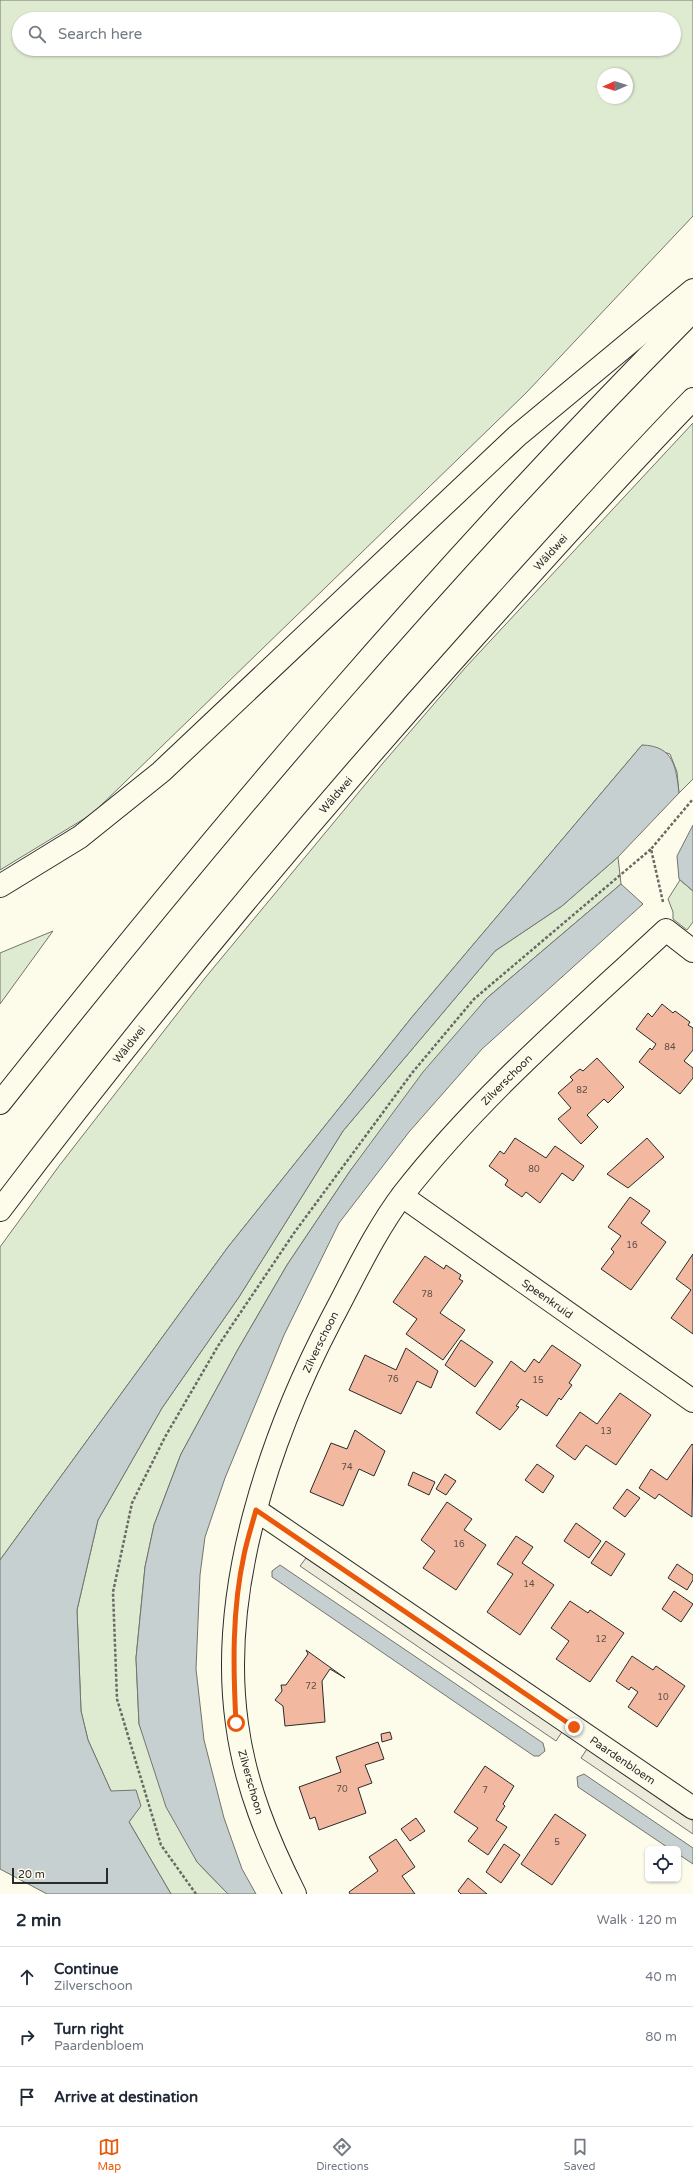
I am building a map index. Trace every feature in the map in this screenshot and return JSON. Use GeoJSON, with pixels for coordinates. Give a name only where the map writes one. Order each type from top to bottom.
{"type":"FeatureCollection","features":[{"type":"Feature","properties":{"kind":"main road"},"geometry":{"type":"LineString","coordinates":[[0,886],[80,837],[161,772],[517,436],[693,290]]}},
{"type":"Feature","properties":{"kind":"main road"},"geometry":{"type":"LineString","coordinates":[[0,1103],[105,970],[288,750],[518,493],[693,311]]}},
{"type":"Feature","properties":{"kind":"main road","name":"Wâldwei"},"geometry":{"type":"LineString","coordinates":[[0,1210],[207,946],[392,729],[624,470],[693,399]]}},
{"type":"Feature","properties":{"kind":"main road"},"geometry":{"type":"LineString","coordinates":[[666,930],[693,951]]}},
{"type":"Feature","properties":{"kind":"main road","name":"Zilverschoon"},"geometry":{"type":"LineString","coordinates":[[295,1894],[267,1835],[254,1798],[244,1762],[236,1723],[234,1652],[235,1619],[244,1555],[256,1510],[284,1421],[306,1368],[376,1235],[402,1196],[483,1104],[560,1029],[666,930]]}},
{"type":"Feature","properties":{"kind":"main road","name":"Speenkruid"},"geometry":{"type":"LineString","coordinates":[[402,1196],[693,1401]]}},
{"type":"Feature","properties":{"kind":"main road","name":"Paardenbloem"},"geometry":{"type":"LineString","coordinates":[[256,1510],[693,1808]]}},
{"type":"Feature","properties":{"kind":"path"},"geometry":{"type":"LineString","coordinates":[[666,930],[664,908],[651,849],[693,799]]}},
{"type":"Feature","properties":{"kind":"green space"},"geometry":{"type":"Polygon","coordinates":[[[0,0],[693,0],[693,216],[526,393],[92,814],[0,870],[0,0]]]}},
{"type":"Feature","properties":{"kind":"green space"},"geometry":{"type":"Polygon","coordinates":[[[693,423],[693,779],[679,793],[677,772],[670,754],[642,745],[412,1017],[228,1247],[0,1560],[0,1247],[59,1166],[205,978],[383,763],[465,668],[693,423]]]}},
{"type":"Feature","properties":{"kind":"green space"},"geometry":{"type":"Polygon","coordinates":[[[618,857],[621,884],[487,998],[350,1171],[287,1265],[237,1351],[181,1454],[154,1525],[145,1567],[136,1658],[139,1724],[197,1862],[228,1894],[171,1894],[129,1822],[140,1806],[111,1791],[88,1740],[81,1711],[77,1610],[98,1520],[162,1408],[239,1297],[343,1131],[495,951],[562,906],[618,857]]]}},
{"type":"Feature","properties":{"kind":"green space"},"geometry":{"type":"Polygon","coordinates":[[[680,880],[693,891],[693,922],[687,930],[673,919],[673,912],[668,899],[680,880]]]}},
{"type":"Feature","properties":{"kind":"green space"},"geometry":{"type":"Polygon","coordinates":[[[53,931],[0,1004],[0,953],[53,931]]]}},
{"type":"Feature","properties":{"kind":"shaded area"},"geometry":{"type":"Polygon","coordinates":[[[642,745],[653,746],[661,749],[667,754],[674,767],[679,793],[618,857],[562,906],[495,951],[343,1131],[239,1297],[162,1408],[98,1520],[77,1610],[81,1711],[88,1740],[111,1791],[136,1790],[141,1806],[129,1822],[171,1894],[47,1894],[0,1869],[0,1560],[228,1247],[412,1017],[642,745]]]}},
{"type":"Feature","properties":{"kind":"shaded area"},"geometry":{"type":"Polygon","coordinates":[[[693,825],[693,891],[679,879],[677,856],[693,825]]]}},
{"type":"Feature","properties":{"kind":"shaded area"},"geometry":{"type":"Polygon","coordinates":[[[621,884],[643,904],[482,1049],[409,1132],[339,1223],[284,1335],[225,1478],[205,1537],[200,1575],[196,1669],[204,1740],[224,1818],[242,1869],[256,1894],[228,1894],[197,1862],[166,1807],[139,1724],[136,1658],[145,1567],[154,1525],[181,1454],[237,1351],[287,1265],[350,1171],[423,1072],[487,998],[621,884]]]}},
{"type":"Feature","properties":{"kind":"shaded area"},"geometry":{"type":"Polygon","coordinates":[[[306,1558],[562,1732],[556,1741],[300,1566],[306,1558]]]}},
{"type":"Feature","properties":{"kind":"shaded area"},"geometry":{"type":"Polygon","coordinates":[[[280,1565],[543,1743],[545,1751],[539,1756],[534,1756],[272,1577],[272,1571],[280,1565]]]}},
{"type":"Feature","properties":{"kind":"shaded area"},"geometry":{"type":"Polygon","coordinates":[[[587,1749],[693,1821],[693,1834],[581,1758],[587,1749]]]}},
{"type":"Feature","properties":{"kind":"shaded area"},"geometry":{"type":"Polygon","coordinates":[[[584,1774],[693,1848],[693,1864],[681,1856],[681,1846],[666,1846],[578,1787],[577,1777],[584,1774]]]}},
{"type":"Feature","properties":{"kind":"building"},"geometry":{"type":"Polygon","coordinates":[[[662,1004],[673,1013],[675,1011],[690,1022],[688,1025],[693,1028],[693,1050],[684,1061],[693,1068],[693,1078],[680,1094],[639,1062],[650,1048],[652,1050],[656,1044],[636,1029],[648,1013],[652,1017],[662,1004]]]}},
{"type":"Feature","properties":{"kind":"building"},"geometry":{"type":"Polygon","coordinates":[[[597,1058],[624,1087],[608,1103],[604,1099],[587,1115],[598,1127],[581,1144],[558,1119],[571,1108],[558,1093],[573,1080],[570,1077],[580,1069],[583,1071],[597,1058]]]}},
{"type":"Feature","properties":{"kind":"building"},"geometry":{"type":"Polygon","coordinates":[[[515,1138],[546,1158],[555,1146],[584,1166],[573,1181],[562,1173],[540,1203],[526,1192],[522,1197],[505,1185],[508,1180],[489,1166],[500,1151],[504,1154],[515,1138]]]}},
{"type":"Feature","properties":{"kind":"building"},"geometry":{"type":"Polygon","coordinates":[[[647,1138],[664,1157],[628,1188],[607,1174],[647,1138]]]}},
{"type":"Feature","properties":{"kind":"building"},"geometry":{"type":"Polygon","coordinates":[[[630,1197],[650,1211],[641,1223],[666,1242],[631,1290],[601,1269],[614,1252],[611,1249],[621,1236],[608,1227],[630,1197]]]}},
{"type":"Feature","properties":{"kind":"building"},"geometry":{"type":"Polygon","coordinates":[[[693,1254],[693,1334],[671,1318],[691,1290],[676,1279],[693,1254]]]}},
{"type":"Feature","properties":{"kind":"building"},"geometry":{"type":"Polygon","coordinates":[[[425,1256],[444,1269],[446,1265],[461,1275],[459,1279],[463,1281],[440,1313],[465,1330],[443,1360],[406,1334],[417,1319],[393,1302],[425,1256]]]}},
{"type":"Feature","properties":{"kind":"building"},"geometry":{"type":"Polygon","coordinates":[[[461,1340],[493,1362],[475,1387],[445,1365],[461,1340]]]}},
{"type":"Feature","properties":{"kind":"building"},"geometry":{"type":"Polygon","coordinates":[[[552,1345],[581,1365],[569,1383],[572,1385],[561,1400],[559,1398],[547,1416],[521,1399],[516,1406],[519,1407],[500,1430],[476,1413],[511,1361],[525,1372],[534,1359],[539,1363],[552,1345]]]}},
{"type":"Feature","properties":{"kind":"building"},"geometry":{"type":"Polygon","coordinates":[[[406,1348],[438,1371],[431,1388],[417,1381],[401,1414],[349,1390],[365,1355],[396,1370],[406,1348]]]}},
{"type":"Feature","properties":{"kind":"building"},"geometry":{"type":"Polygon","coordinates":[[[620,1393],[651,1415],[616,1465],[586,1445],[575,1460],[556,1446],[580,1412],[597,1424],[620,1393]]]}},
{"type":"Feature","properties":{"kind":"building"},"geometry":{"type":"Polygon","coordinates":[[[355,1430],[385,1451],[374,1476],[359,1469],[343,1506],[310,1492],[331,1443],[347,1449],[355,1430]]]}},
{"type":"Feature","properties":{"kind":"building"},"geometry":{"type":"Polygon","coordinates":[[[692,1444],[692,1517],[659,1494],[655,1499],[639,1488],[651,1469],[667,1480],[692,1444]]]}},
{"type":"Feature","properties":{"kind":"building"},"geometry":{"type":"Polygon","coordinates":[[[537,1464],[554,1476],[543,1493],[525,1480],[537,1464]]]}},
{"type":"Feature","properties":{"kind":"building"},"geometry":{"type":"Polygon","coordinates":[[[413,1472],[435,1482],[429,1495],[408,1485],[413,1472]]]}},
{"type":"Feature","properties":{"kind":"building"},"geometry":{"type":"Polygon","coordinates":[[[445,1474],[456,1481],[446,1495],[436,1489],[445,1474]]]}},
{"type":"Feature","properties":{"kind":"building"},"geometry":{"type":"Polygon","coordinates":[[[627,1489],[640,1498],[625,1517],[613,1508],[627,1489]]]}},
{"type":"Feature","properties":{"kind":"building"},"geometry":{"type":"Polygon","coordinates":[[[447,1502],[472,1519],[464,1530],[486,1545],[456,1590],[423,1568],[435,1551],[421,1540],[447,1502]]]}},
{"type":"Feature","properties":{"kind":"building"},"geometry":{"type":"Polygon","coordinates":[[[576,1523],[601,1541],[589,1558],[564,1541],[576,1523]]]}},
{"type":"Feature","properties":{"kind":"building"},"geometry":{"type":"Polygon","coordinates":[[[516,1536],[533,1547],[522,1563],[554,1585],[520,1635],[487,1612],[513,1574],[497,1564],[516,1536]]]}},
{"type":"Feature","properties":{"kind":"building"},"geometry":{"type":"Polygon","coordinates":[[[606,1541],[625,1554],[611,1576],[591,1563],[606,1541]]]}},
{"type":"Feature","properties":{"kind":"building"},"geometry":{"type":"Polygon","coordinates":[[[677,1564],[693,1575],[693,1580],[687,1590],[668,1578],[677,1564]]]}},
{"type":"Feature","properties":{"kind":"building"},"geometry":{"type":"Polygon","coordinates":[[[674,1591],[693,1604],[681,1622],[662,1609],[674,1591]]]}},
{"type":"Feature","properties":{"kind":"building"},"geometry":{"type":"Polygon","coordinates":[[[570,1601],[588,1613],[590,1610],[624,1633],[590,1682],[556,1659],[569,1641],[551,1628],[570,1601]]]}},
{"type":"Feature","properties":{"kind":"building"},"geometry":{"type":"Polygon","coordinates":[[[306,1650],[345,1678],[330,1669],[322,1681],[325,1722],[285,1726],[283,1706],[275,1700],[282,1691],[281,1685],[286,1685],[308,1654],[306,1650]]]}},
{"type":"Feature","properties":{"kind":"building"},"geometry":{"type":"Polygon","coordinates":[[[632,1656],[653,1670],[656,1666],[685,1686],[657,1727],[628,1707],[638,1692],[631,1687],[629,1690],[616,1681],[632,1656]]]}},
{"type":"Feature","properties":{"kind":"building"},"geometry":{"type":"Polygon","coordinates":[[[390,1732],[392,1739],[382,1742],[381,1734],[390,1732]]]}},
{"type":"Feature","properties":{"kind":"building"},"geometry":{"type":"Polygon","coordinates":[[[378,1742],[384,1759],[365,1765],[372,1783],[358,1788],[366,1813],[319,1830],[315,1817],[310,1819],[299,1787],[341,1772],[336,1757],[378,1742]]]}},
{"type":"Feature","properties":{"kind":"building"},"geometry":{"type":"Polygon","coordinates":[[[485,1766],[514,1786],[503,1804],[505,1806],[496,1820],[507,1827],[488,1855],[468,1841],[478,1828],[454,1812],[485,1766]]]}},
{"type":"Feature","properties":{"kind":"building"},"geometry":{"type":"Polygon","coordinates":[[[555,1814],[586,1835],[552,1885],[521,1864],[555,1814]]]}},
{"type":"Feature","properties":{"kind":"building"},"geometry":{"type":"Polygon","coordinates":[[[416,1818],[425,1831],[410,1841],[401,1829],[416,1818]]]}},
{"type":"Feature","properties":{"kind":"building"},"geometry":{"type":"Polygon","coordinates":[[[396,1839],[415,1867],[402,1876],[415,1894],[350,1894],[349,1892],[378,1871],[369,1857],[396,1839]]]}},
{"type":"Feature","properties":{"kind":"building"},"geometry":{"type":"Polygon","coordinates":[[[504,1844],[520,1855],[501,1883],[486,1872],[504,1844]]]}},
{"type":"Feature","properties":{"kind":"building"},"geometry":{"type":"Polygon","coordinates":[[[468,1878],[487,1894],[461,1894],[458,1891],[468,1878]]]}},
{"type":"Feature","properties":{"kind":"route"},"geometry":{"type":"LineString","coordinates":[[236,1723],[234,1687],[235,1619],[244,1555],[256,1510],[574,1727]]}}]}
